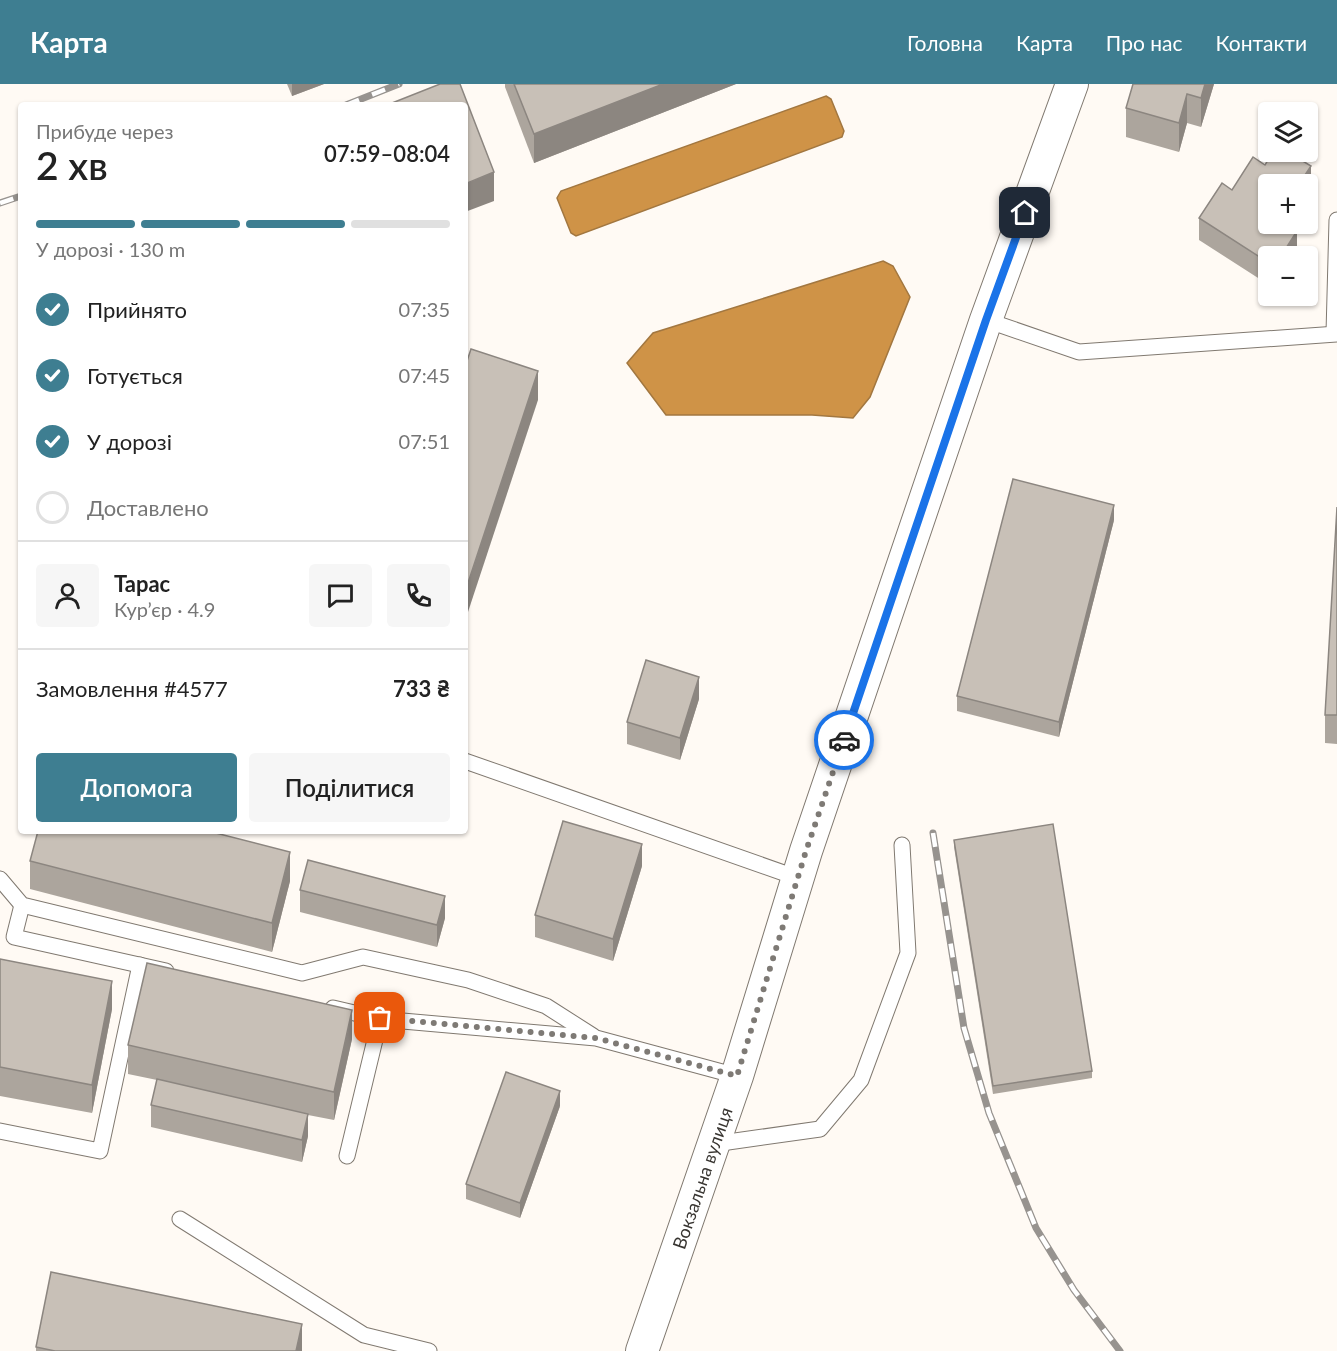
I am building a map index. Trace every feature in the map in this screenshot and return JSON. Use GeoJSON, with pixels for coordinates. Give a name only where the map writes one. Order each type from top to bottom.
{"type":"FeatureCollection","features":[{"type":"Feature","properties":{"kind":"street","name":"Вокзальна вулиця"},"geometry":{"type":"LineString","coordinates":[[642,1351],[737,1076],[798,878],[986,320],[1072,84]]}},
{"type":"Feature","properties":{"kind":"lane"},"geometry":{"type":"LineString","coordinates":[[986,320],[1079,352],[1336,333],[1337,220]]}},
{"type":"Feature","properties":{"kind":"lane"},"geometry":{"type":"LineString","coordinates":[[468,762],[798,878]]}},
{"type":"Feature","properties":{"kind":"lane"},"geometry":{"type":"LineString","coordinates":[[714,1144],[820,1129],[861,1080],[908,953],[902,845]]}},
{"type":"Feature","properties":{"kind":"lane"},"geometry":{"type":"LineString","coordinates":[[0,879],[22,906],[302,973],[363,957],[468,980],[546,1006],[596,1038]]}},
{"type":"Feature","properties":{"kind":"lane"},"geometry":{"type":"LineString","coordinates":[[22,906],[14,937],[186,976]]}},
{"type":"Feature","properties":{"kind":"lane"},"geometry":{"type":"LineString","coordinates":[[0,1131],[100,1151],[140,966]]}},
{"type":"Feature","properties":{"kind":"lane"},"geometry":{"type":"LineString","coordinates":[[323,1006],[380,1018],[596,1038],[737,1076]]}},
{"type":"Feature","properties":{"kind":"lane"},"geometry":{"type":"LineString","coordinates":[[347,1156],[380,1018]]}},
{"type":"Feature","properties":{"kind":"lane"},"geometry":{"type":"LineString","coordinates":[[180,1220],[364,1335],[429,1351]]}},
{"type":"Feature","properties":{"kind":"shaded area"},"geometry":{"type":"Polygon","coordinates":[[[826,96],[831,99],[844,131],[842,137],[576,236],[571,233],[557,198],[561,191],[826,96]]]}},
{"type":"Feature","properties":{"kind":"shaded area"},"geometry":{"type":"Polygon","coordinates":[[[883,261],[893,266],[910,297],[870,397],[853,418],[812,415],[666,415],[627,363],[653,333],[883,261]]]}},
{"type":"Feature","properties":{"kind":"building"},"geometry":{"type":"Polygon","coordinates":[[[440,84],[460,84],[467,102],[395,102],[440,84]]]}},
{"type":"Feature","properties":{"kind":"building"},"geometry":{"type":"Polygon","coordinates":[[[514,84],[663,84],[534,134],[514,84]]]}},
{"type":"Feature","properties":{"kind":"building"},"geometry":{"type":"Polygon","coordinates":[[[1133,84],[1205,84],[1201,98],[1187,94],[1179,123],[1126,108],[1133,84]]]}},
{"type":"Feature","properties":{"kind":"building"},"geometry":{"type":"Polygon","coordinates":[[[468,105],[494,172],[468,183],[468,105]]]}},
{"type":"Feature","properties":{"kind":"building"},"geometry":{"type":"Polygon","coordinates":[[[1253,157],[1265,165],[1267,162],[1304,162],[1311,166],[1306,174],[1258,174],[1258,234],[1295,234],[1287,246],[1258,246],[1258,256],[1199,218],[1222,183],[1232,190],[1253,157]]]}},
{"type":"Feature","properties":{"kind":"building"},"geometry":{"type":"Polygon","coordinates":[[[471,349],[538,371],[468,583],[468,358],[471,349]]]}},
{"type":"Feature","properties":{"kind":"building"},"geometry":{"type":"Polygon","coordinates":[[[1013,479],[1114,505],[1059,722],[957,696],[1013,479]]]}},
{"type":"Feature","properties":{"kind":"building"},"geometry":{"type":"Polygon","coordinates":[[[1337,507],[1337,715],[1325,715],[1337,507]]]}},
{"type":"Feature","properties":{"kind":"building"},"geometry":{"type":"Polygon","coordinates":[[[646,660],[699,677],[680,738],[627,722],[646,660]]]}},
{"type":"Feature","properties":{"kind":"building"},"geometry":{"type":"Polygon","coordinates":[[[563,821],[642,844],[613,939],[535,915],[563,821]]]}},
{"type":"Feature","properties":{"kind":"building"},"geometry":{"type":"Polygon","coordinates":[[[1053,824],[1092,1071],[993,1086],[954,840],[1053,824]]]}},
{"type":"Feature","properties":{"kind":"building"},"geometry":{"type":"Polygon","coordinates":[[[37,834],[220,834],[290,852],[272,923],[30,861],[37,834]]]}},
{"type":"Feature","properties":{"kind":"building"},"geometry":{"type":"Polygon","coordinates":[[[308,860],[445,896],[437,925],[300,890],[308,860]]]}},
{"type":"Feature","properties":{"kind":"building"},"geometry":{"type":"Polygon","coordinates":[[[0,959],[112,981],[92,1085],[0,1067],[0,959]]]}},
{"type":"Feature","properties":{"kind":"building"},"geometry":{"type":"Polygon","coordinates":[[[147,963],[352,1010],[334,1092],[128,1045],[147,963]]]}},
{"type":"Feature","properties":{"kind":"building"},"geometry":{"type":"Polygon","coordinates":[[[506,1072],[560,1091],[520,1203],[466,1184],[506,1072]]]}},
{"type":"Feature","properties":{"kind":"building"},"geometry":{"type":"Polygon","coordinates":[[[157,1079],[308,1114],[302,1140],[151,1105],[157,1079]]]}},
{"type":"Feature","properties":{"kind":"building"},"geometry":{"type":"Polygon","coordinates":[[[51,1272],[302,1324],[296,1351],[55,1351],[36,1347],[51,1272]]]}},
{"type":"Feature","properties":{"kind":"railway"},"geometry":{"type":"LineString","coordinates":[[354,102],[399,84]]}},
{"type":"Feature","properties":{"kind":"railway"},"geometry":{"type":"LineString","coordinates":[[0,203],[18,197]]}},
{"type":"Feature","properties":{"kind":"railway"},"geometry":{"type":"LineString","coordinates":[[933,833],[964,1028],[989,1113],[1036,1228],[1074,1290],[1120,1351]]}},
{"type":"Feature","properties":{"kind":"way so far"},"geometry":{"type":"LineString","coordinates":[[380,1018],[596,1038],[737,1076],[806,851],[844,740]]}},
{"type":"Feature","properties":{"kind":"route"},"geometry":{"type":"LineString","coordinates":[[844,740],[986,320],[1025,213]]}}]}
